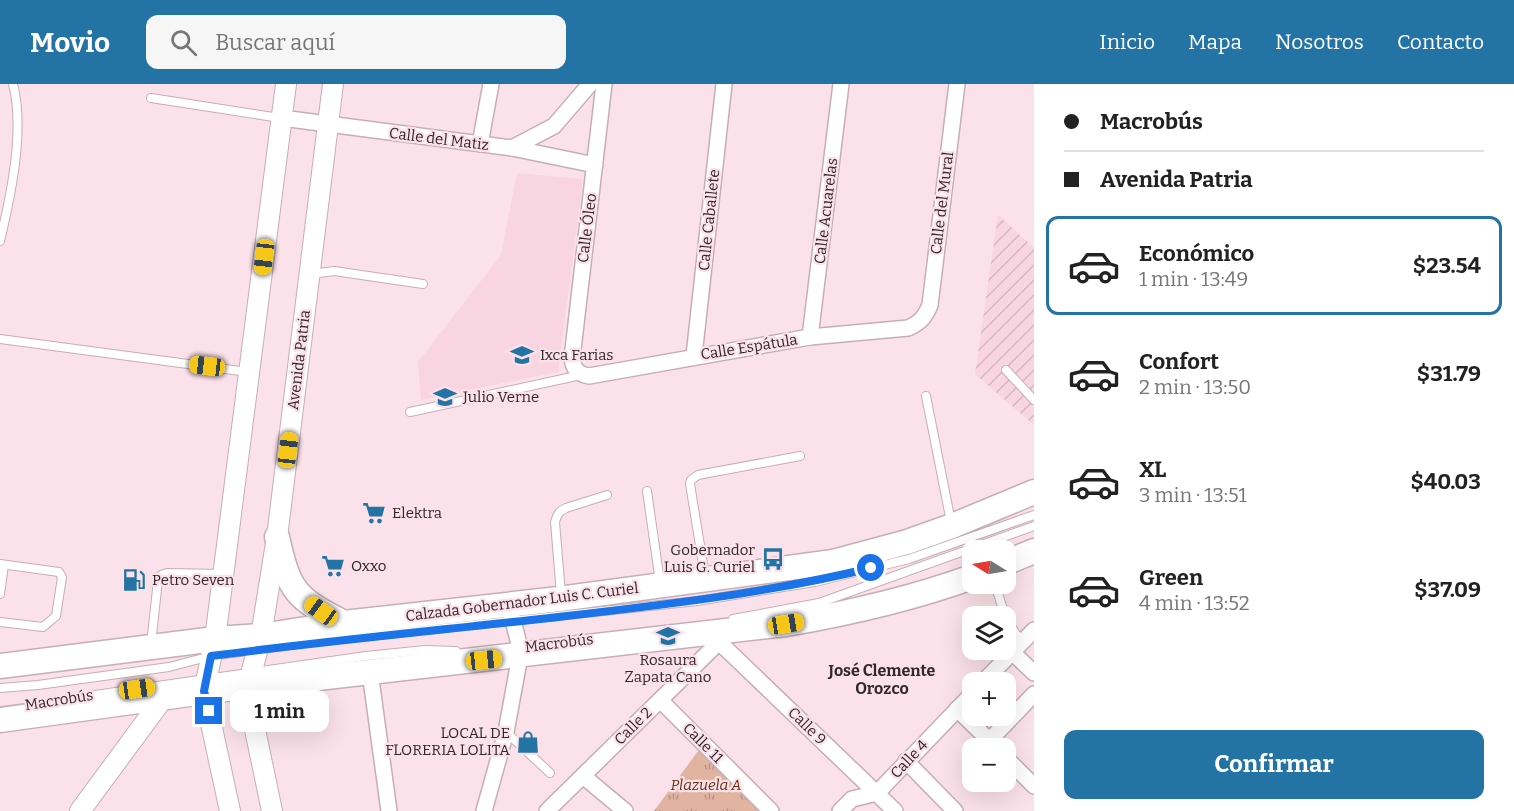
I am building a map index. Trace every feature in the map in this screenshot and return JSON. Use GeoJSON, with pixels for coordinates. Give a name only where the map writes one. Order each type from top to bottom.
{"type":"FeatureCollection","features":[{"type":"Feature","properties":{"kind":"main road","name":"Calzada Gobernador Luis C. Curiel"},"geometry":{"type":"LineString","coordinates":[[0,666],[150,647],[213,647],[259,643],[344,623],[512,613],[562,599],[833,562],[907,542],[976,518],[1034,492]]}},
{"type":"Feature","properties":{"kind":"main road"},"geometry":{"type":"LineString","coordinates":[[278,537],[284,569],[292,587],[305,600],[344,623]]}},
{"type":"Feature","properties":{"kind":"main road"},"geometry":{"type":"LineString","coordinates":[[1016,558],[1034,551]]}},
{"type":"Feature","properties":{"kind":"main road"},"geometry":{"type":"LineString","coordinates":[[0,720],[164,698],[205,685],[250,679],[370,672],[520,652],[786,624],[843,614],[922,595],[962,581]]}},
{"type":"Feature","properties":{"kind":"street"},"geometry":{"type":"LineString","coordinates":[[230,811],[205,685],[213,647],[223,574],[286,84]]}},
{"type":"Feature","properties":{"kind":"street","name":"Avenida Patria"},"geometry":{"type":"LineString","coordinates":[[272,811],[253,720],[250,679],[259,643],[278,537],[333,84]]}},
{"type":"Feature","properties":{"kind":"street"},"geometry":{"type":"LineString","coordinates":[[480,144],[491,84]]}},
{"type":"Feature","properties":{"kind":"street"},"geometry":{"type":"LineString","coordinates":[[512,148],[554,126],[590,84]]}},
{"type":"Feature","properties":{"kind":"street","name":"Calle Óleo"},"geometry":{"type":"LineString","coordinates":[[580,373],[573,365],[572,358],[604,84]]}},
{"type":"Feature","properties":{"kind":"street","name":"Calle Caballete"},"geometry":{"type":"LineString","coordinates":[[694,356],[724,84]]}},
{"type":"Feature","properties":{"kind":"street","name":"Calle Acuarelas"},"geometry":{"type":"LineString","coordinates":[[810,337],[841,84]]}},
{"type":"Feature","properties":{"kind":"street","name":"Calle del Mural"},"geometry":{"type":"LineString","coordinates":[[922,320],[930,305],[957,84]]}},
{"type":"Feature","properties":{"kind":"street","name":"Calle del Matiz"},"geometry":{"type":"LineString","coordinates":[[282,118],[512,148],[595,165]]}},
{"type":"Feature","properties":{"kind":"street","name":"Calle Espátula"},"geometry":{"type":"LineString","coordinates":[[580,373],[588,376],[810,337],[908,328],[922,320]]}},
{"type":"Feature","properties":{"kind":"street"},"geometry":{"type":"LineString","coordinates":[[484,811],[506,732],[520,652],[512,613]]}},
{"type":"Feature","properties":{"kind":"street"},"geometry":{"type":"LineString","coordinates":[[1016,648],[1029,635]]}},
{"type":"Feature","properties":{"kind":"street","name":"Calle 2"},"geometry":{"type":"LineString","coordinates":[[547,811],[719,642]]}},
{"type":"Feature","properties":{"kind":"street","name":"Calle 9"},"geometry":{"type":"LineString","coordinates":[[719,642],[896,811]]}},
{"type":"Feature","properties":{"kind":"street"},"geometry":{"type":"LineString","coordinates":[[1016,656],[1034,674]]}},
{"type":"Feature","properties":{"kind":"street"},"geometry":{"type":"LineString","coordinates":[[993,672],[1004,660]]}},
{"type":"Feature","properties":{"kind":"street"},"geometry":{"type":"LineString","coordinates":[[370,672],[388,811]]}},
{"type":"Feature","properties":{"kind":"street"},"geometry":{"type":"LineString","coordinates":[[999,738],[1034,694]]}},
{"type":"Feature","properties":{"kind":"street"},"geometry":{"type":"LineString","coordinates":[[80,811],[164,698]]}},
{"type":"Feature","properties":{"kind":"street","name":"Calle 11"},"geometry":{"type":"LineString","coordinates":[[660,700],[767,810]]}},
{"type":"Feature","properties":{"kind":"street","name":"Calle 4"},"geometry":{"type":"LineString","coordinates":[[840,811],[852,799],[877,793],[962,704]]}},
{"type":"Feature","properties":{"kind":"street"},"geometry":{"type":"LineString","coordinates":[[957,709],[986,738]]}},
{"type":"Feature","properties":{"kind":"street"},"geometry":{"type":"LineString","coordinates":[[906,761],[955,811]]}},
{"type":"Feature","properties":{"kind":"street"},"geometry":{"type":"LineString","coordinates":[[1016,768],[1034,786]]}},
{"type":"Feature","properties":{"kind":"street"},"geometry":{"type":"LineString","coordinates":[[583,776],[625,811]]}},
{"type":"Feature","properties":{"kind":"lane"},"geometry":{"type":"LineString","coordinates":[[0,241],[12,188],[17,100],[13,84]]}},
{"type":"Feature","properties":{"kind":"lane"},"geometry":{"type":"LineString","coordinates":[[151,98],[282,118]]}},
{"type":"Feature","properties":{"kind":"lane"},"geometry":{"type":"LineString","coordinates":[[310,274],[334,271],[423,284]]}},
{"type":"Feature","properties":{"kind":"lane"},"geometry":{"type":"LineString","coordinates":[[0,339],[250,372]]}},
{"type":"Feature","properties":{"kind":"lane"},"geometry":{"type":"LineString","coordinates":[[1006,370],[1034,400]]}},
{"type":"Feature","properties":{"kind":"lane"},"geometry":{"type":"LineString","coordinates":[[410,412],[580,373]]}},
{"type":"Feature","properties":{"kind":"lane"},"geometry":{"type":"LineString","coordinates":[[927,396],[952,526]]}},
{"type":"Feature","properties":{"kind":"lane"},"geometry":{"type":"LineString","coordinates":[[705,580],[691,480],[698,475],[800,456]]}},
{"type":"Feature","properties":{"kind":"lane"},"geometry":{"type":"LineString","coordinates":[[647,490],[660,586]]}},
{"type":"Feature","properties":{"kind":"lane"},"geometry":{"type":"LineString","coordinates":[[562,599],[555,522],[558,513],[566,508],[607,495]]}},
{"type":"Feature","properties":{"kind":"lane","name":"Macrobús"},"geometry":{"type":"LineString","coordinates":[[259,643],[304,643],[512,613],[697,601],[815,582],[909,559],[1034,515]]}},
{"type":"Feature","properties":{"kind":"lane"},"geometry":{"type":"LineString","coordinates":[[725,620],[819,603],[1034,526]]}},
{"type":"Feature","properties":{"kind":"lane"},"geometry":{"type":"LineString","coordinates":[[0,594],[2,565],[59,572],[62,577],[56,616],[44,627],[0,622]]}},
{"type":"Feature","properties":{"kind":"lane"},"geometry":{"type":"LineString","coordinates":[[150,647],[158,580],[161,575],[167,573],[223,574]]}},
{"type":"Feature","properties":{"kind":"lane","name":"Macrobús"},"geometry":{"type":"LineString","coordinates":[[472,652],[520,652],[679,627]]}},
{"type":"Feature","properties":{"kind":"lane","name":"Macrobús"},"geometry":{"type":"LineString","coordinates":[[0,688],[158,668],[213,647]]}},
{"type":"Feature","properties":{"kind":"lane"},"geometry":{"type":"LineString","coordinates":[[250,679],[425,650],[460,651]]}},
{"type":"Feature","properties":{"kind":"lane","name":"Macrobús"},"geometry":{"type":"LineString","coordinates":[[79,697],[205,685]]}},
{"type":"Feature","properties":{"kind":"lane"},"geometry":{"type":"LineString","coordinates":[[506,732],[550,773]]}},
{"type":"Feature","properties":{"kind":"shaded area"},"geometry":{"type":"Polygon","coordinates":[[[517,173],[583,179],[558,372],[421,400],[418,362],[501,255],[517,173]]]}},
{"type":"Feature","properties":{"kind":"shaded area"},"geometry":{"type":"Polygon","coordinates":[[[998,215],[1034,248],[1034,425],[975,374],[998,215]]]}},
{"type":"Feature","properties":{"kind":"green space","name":"Plazuela A"},"geometry":{"type":"Polygon","coordinates":[[[704,743],[764,811],[654,811],[704,743]]]}},
{"type":"Feature","properties":{"kind":"place","name":"Ixca Farias"},"geometry":{"type":"Point","coordinates":[522,355]}},
{"type":"Feature","properties":{"kind":"place","name":"Julio Verne"},"geometry":{"type":"Point","coordinates":[445,397]}},
{"type":"Feature","properties":{"kind":"place","name":"Elektra"},"geometry":{"type":"Point","coordinates":[374,513]}},
{"type":"Feature","properties":{"kind":"place","name":"Gobernador Luis G. Curiel"},"geometry":{"type":"Point","coordinates":[773,559]}},
{"type":"Feature","properties":{"kind":"place","name":"Oxxo"},"geometry":{"type":"Point","coordinates":[333,566]}},
{"type":"Feature","properties":{"kind":"place","name":"Petro Seven"},"geometry":{"type":"Point","coordinates":[134,580]}},
{"type":"Feature","properties":{"kind":"place","name":"Rosaura Zapata Cano"},"geometry":{"type":"Point","coordinates":[668,636]}},
{"type":"Feature","properties":{"kind":"place","name":"LOCAL DE FLORERIA LOLITA"},"geometry":{"type":"Point","coordinates":[528,742]}},
{"type":"Feature","properties":{"kind":"district","name":"José Clemente Orozco"},"geometry":{"type":"Point","coordinates":[882,679]}},
{"type":"Feature","properties":{"kind":"route"},"geometry":{"type":"LineString","coordinates":[[209,711],[204,691],[211,656],[304,643],[697,601],[815,582],[871,568]]}}]}
